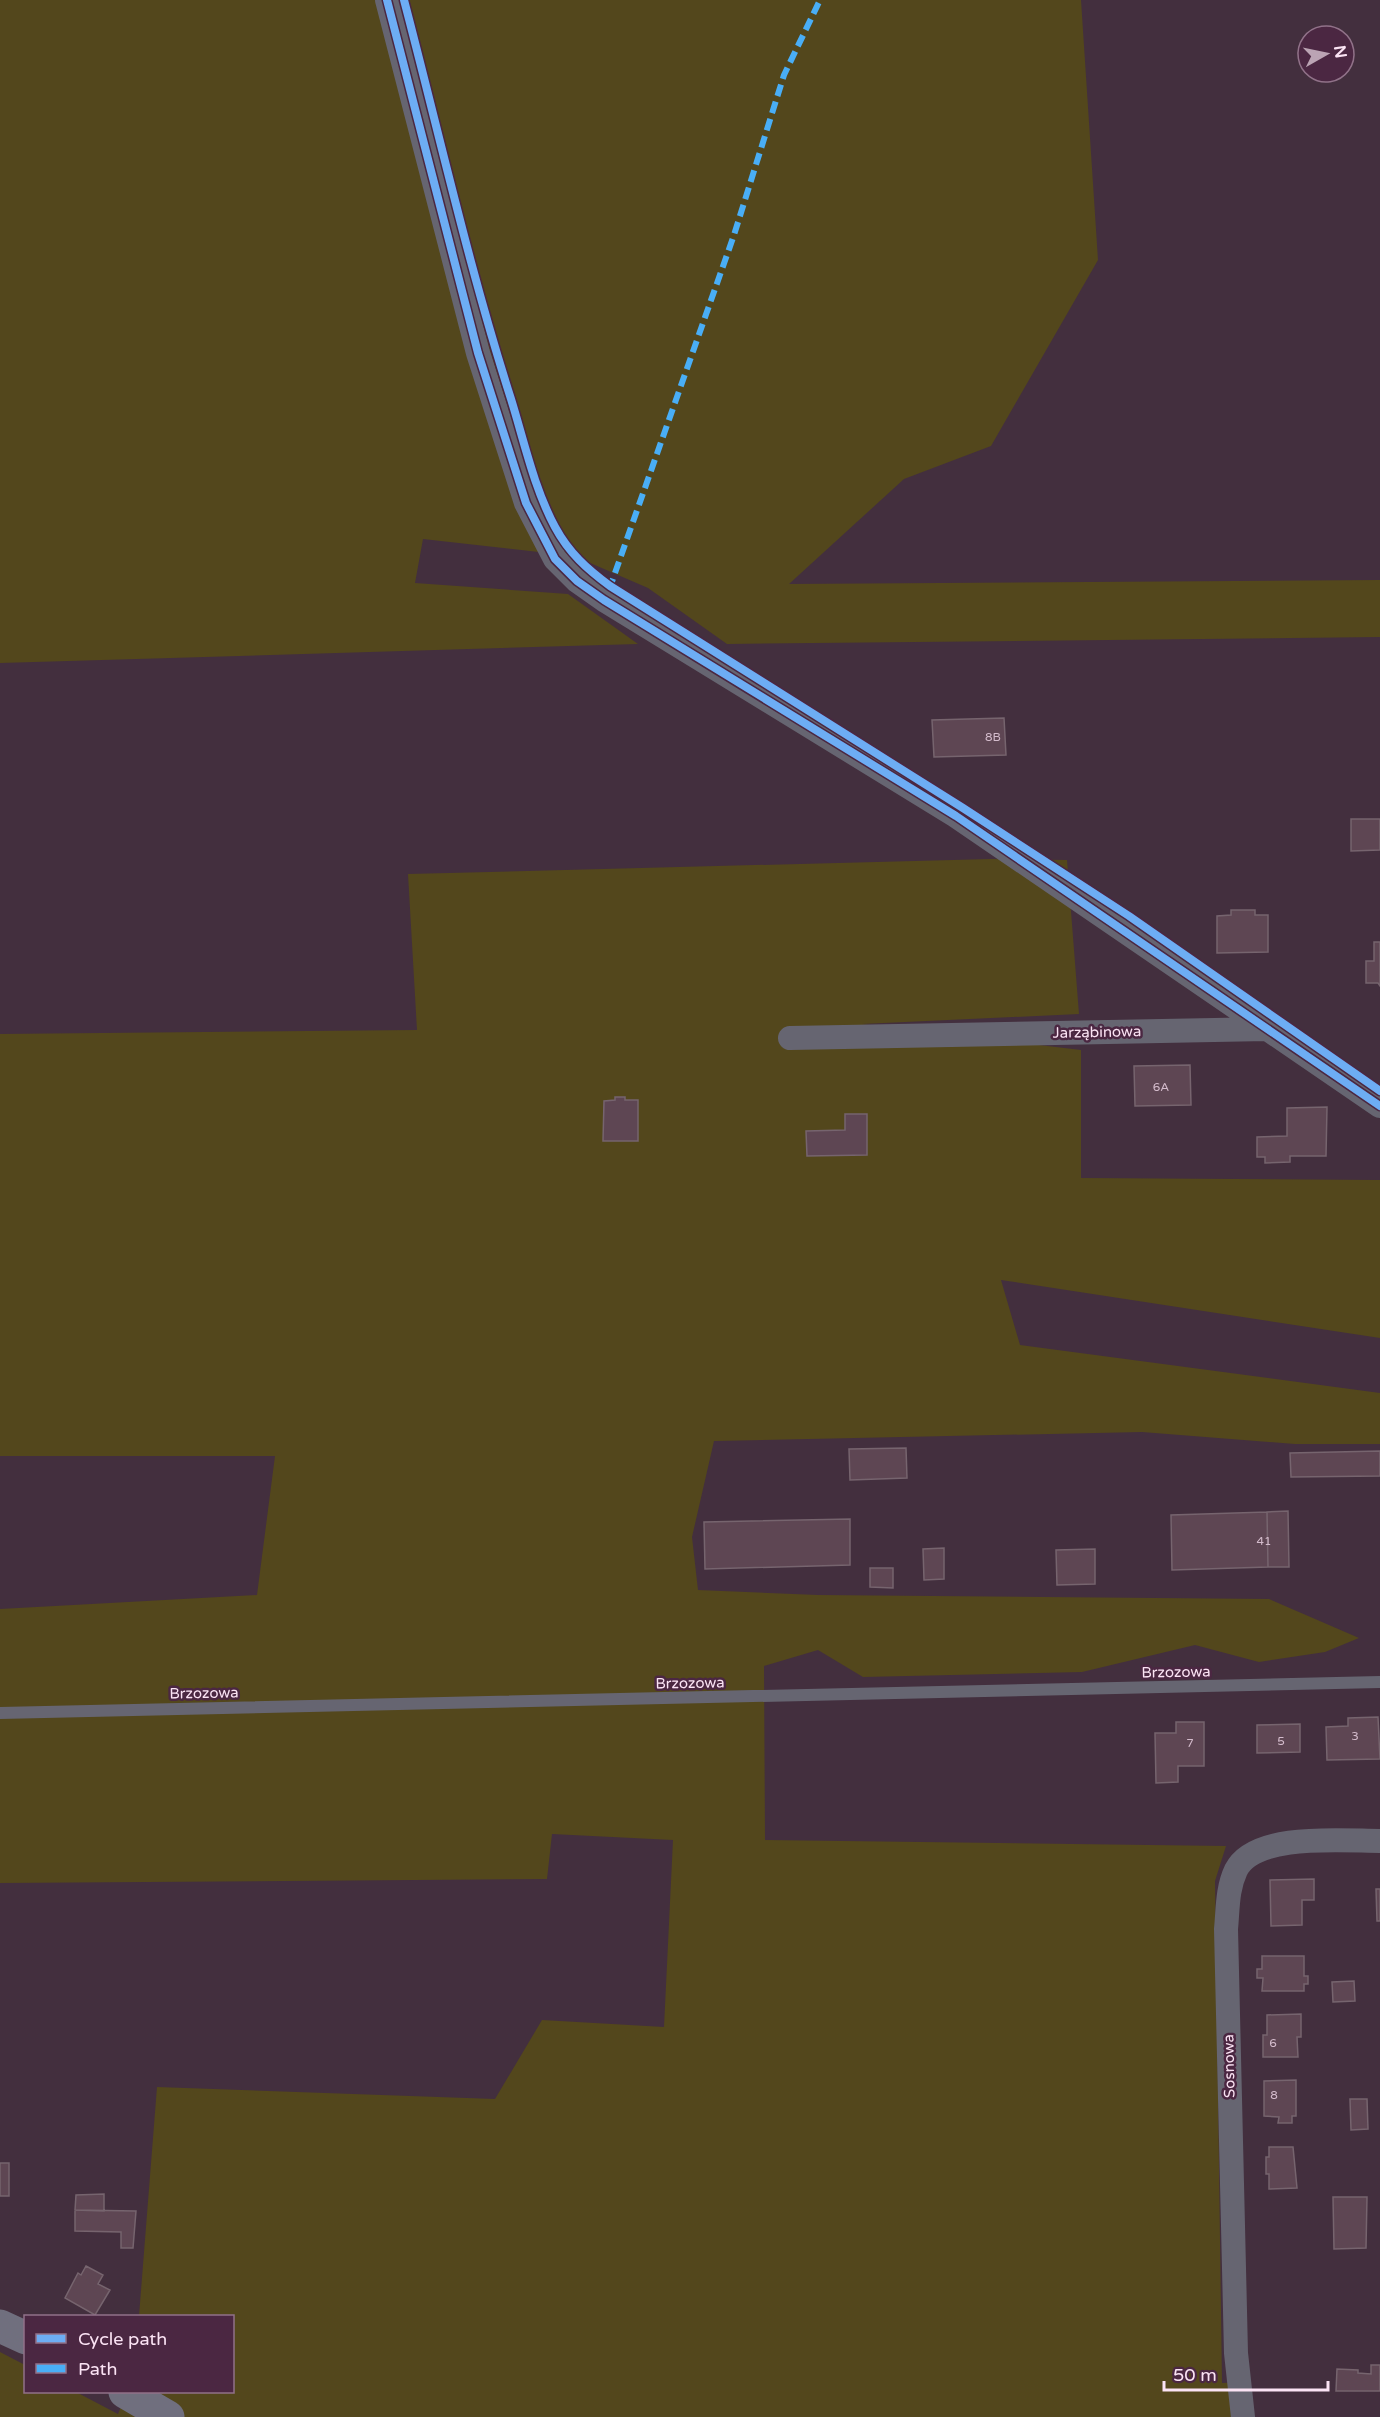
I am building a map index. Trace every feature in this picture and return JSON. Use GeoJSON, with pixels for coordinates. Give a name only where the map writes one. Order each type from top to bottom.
{"type":"FeatureCollection","features":[{"type":"Feature","properties":{"kind":"street"},"geometry":{"type":"LineString","coordinates":[[387,0],[478,353],[526,503],[555,559],[577,581],[604,600],[956,816],[1380,1106]]}},
{"type":"Feature","properties":{"kind":"street","name":"Jarząbinowa"},"geometry":{"type":"LineString","coordinates":[[790,1038],[1267,1029]]}},
{"type":"Feature","properties":{"kind":"street","name":"Sosnowa"},"geometry":{"type":"LineString","coordinates":[[1243,2417],[1236,2353],[1226,1929],[1229,1889],[1237,1868],[1255,1852],[1288,1841],[1380,1841]]}},
{"type":"Feature","properties":{"kind":"street"},"geometry":{"type":"LineString","coordinates":[[0,2326],[24,2337]]}},
{"type":"Feature","properties":{"kind":"street"},"geometry":{"type":"LineString","coordinates":[[128,2393],[168,2417]]}},
{"type":"Feature","properties":{"kind":"lane","name":"Brzozowa"},"geometry":{"type":"LineString","coordinates":[[0,1713],[1380,1682]]}},
{"type":"Feature","properties":{"kind":"shaded area"},"geometry":{"type":"Polygon","coordinates":[[[0,0],[1081,0],[1098,260],[991,446],[904,479],[789,584],[1380,580],[1380,637],[727,644],[648,588],[574,556],[423,539],[415,583],[568,594],[638,644],[0,663],[0,0]]]}},
{"type":"Feature","properties":{"kind":"shaded area"},"geometry":{"type":"Polygon","coordinates":[[[991,859],[1067,860],[1079,1014],[862,1024],[1081,1050],[1081,1178],[1380,1180],[1380,1338],[1001,1280],[1020,1345],[1380,1393],[1380,1444],[1295,1444],[1142,1432],[714,1441],[692,1537],[698,1590],[818,1595],[1269,1599],[1359,1638],[1325,1652],[1259,1662],[1195,1645],[1082,1672],[863,1677],[818,1650],[764,1666],[765,1840],[1226,1846],[1215,1881],[1222,2383],[1246,2382],[1248,2417],[0,2417],[0,2352],[24,2364],[24,2393],[78,2393],[118,2414],[127,2393],[234,2393],[234,2315],[139,2315],[157,2087],[495,2099],[542,2020],[664,2027],[673,1840],[552,1834],[547,1879],[0,1883],[0,1609],[257,1595],[275,1456],[0,1456],[0,1034],[417,1030],[408,874],[991,859]]]}},
{"type":"Feature","properties":{"kind":"building"},"geometry":{"type":"Polygon","coordinates":[[[1004,718],[1006,755],[934,757],[932,720],[1004,718]]]}},
{"type":"Feature","properties":{"kind":"building"},"geometry":{"type":"Polygon","coordinates":[[[1351,819],[1380,819],[1380,850],[1351,851],[1351,819]]]}},
{"type":"Feature","properties":{"kind":"building"},"geometry":{"type":"Polygon","coordinates":[[[1231,910],[1255,910],[1255,915],[1268,915],[1268,952],[1217,953],[1217,916],[1231,915],[1231,910]]]}},
{"type":"Feature","properties":{"kind":"building"},"geometry":{"type":"Polygon","coordinates":[[[1374,942],[1380,942],[1380,986],[1378,983],[1366,983],[1366,961],[1374,961],[1374,942]]]}},
{"type":"Feature","properties":{"kind":"building"},"geometry":{"type":"Polygon","coordinates":[[[1190,1065],[1191,1105],[1135,1106],[1134,1066],[1190,1065]]]}},
{"type":"Feature","properties":{"kind":"building"},"geometry":{"type":"Polygon","coordinates":[[[615,1097],[638,1100],[638,1141],[603,1141],[604,1101],[615,1100],[615,1097]]]}},
{"type":"Feature","properties":{"kind":"building"},"geometry":{"type":"Polygon","coordinates":[[[1327,1107],[1326,1156],[1290,1156],[1290,1162],[1265,1163],[1265,1157],[1257,1157],[1257,1137],[1287,1136],[1287,1108],[1327,1107]]]}},
{"type":"Feature","properties":{"kind":"building"},"geometry":{"type":"Polygon","coordinates":[[[845,1114],[867,1114],[867,1155],[807,1156],[806,1131],[845,1130],[845,1114]]]}},
{"type":"Feature","properties":{"kind":"building"},"geometry":{"type":"Polygon","coordinates":[[[906,1448],[907,1478],[850,1480],[849,1449],[906,1448]]]}},
{"type":"Feature","properties":{"kind":"building"},"geometry":{"type":"Polygon","coordinates":[[[1380,1451],[1380,1476],[1291,1477],[1290,1453],[1380,1451]]]}},
{"type":"Feature","properties":{"kind":"building"},"geometry":{"type":"Polygon","coordinates":[[[1288,1511],[1289,1567],[1268,1567],[1267,1512],[1288,1511]]]}},
{"type":"Feature","properties":{"kind":"building"},"geometry":{"type":"Polygon","coordinates":[[[1267,1512],[1268,1567],[1172,1570],[1171,1515],[1267,1512]]]}},
{"type":"Feature","properties":{"kind":"building"},"geometry":{"type":"Polygon","coordinates":[[[850,1519],[850,1565],[705,1569],[704,1522],[850,1519]]]}},
{"type":"Feature","properties":{"kind":"building"},"geometry":{"type":"Polygon","coordinates":[[[944,1548],[944,1579],[924,1580],[923,1549],[944,1548]]]}},
{"type":"Feature","properties":{"kind":"building"},"geometry":{"type":"Polygon","coordinates":[[[1095,1549],[1095,1584],[1057,1585],[1056,1550],[1095,1549]]]}},
{"type":"Feature","properties":{"kind":"building"},"geometry":{"type":"Polygon","coordinates":[[[870,1568],[893,1568],[893,1588],[870,1587],[870,1568]]]}},
{"type":"Feature","properties":{"kind":"building"},"geometry":{"type":"Polygon","coordinates":[[[1378,1717],[1380,1759],[1327,1760],[1326,1727],[1348,1726],[1348,1718],[1378,1717]]]}},
{"type":"Feature","properties":{"kind":"building"},"geometry":{"type":"Polygon","coordinates":[[[1176,1722],[1204,1722],[1204,1766],[1178,1766],[1178,1782],[1156,1783],[1155,1733],[1176,1733],[1176,1722]]]}},
{"type":"Feature","properties":{"kind":"building"},"geometry":{"type":"Polygon","coordinates":[[[1300,1724],[1300,1752],[1257,1753],[1257,1725],[1300,1724]]]}},
{"type":"Feature","properties":{"kind":"building"},"geometry":{"type":"Polygon","coordinates":[[[1314,1879],[1314,1900],[1302,1900],[1302,1925],[1271,1926],[1270,1880],[1314,1879]]]}},
{"type":"Feature","properties":{"kind":"building"},"geometry":{"type":"Polygon","coordinates":[[[1376,1889],[1380,1889],[1380,1921],[1377,1921],[1376,1889]]]}},
{"type":"Feature","properties":{"kind":"building"},"geometry":{"type":"Polygon","coordinates":[[[1262,1956],[1304,1956],[1304,1976],[1308,1976],[1308,1984],[1304,1984],[1304,1991],[1262,1991],[1263,1978],[1257,1978],[1257,1969],[1262,1969],[1262,1956]]]}},
{"type":"Feature","properties":{"kind":"building"},"geometry":{"type":"Polygon","coordinates":[[[1354,1981],[1355,2001],[1333,2002],[1332,1982],[1354,1981]]]}},
{"type":"Feature","properties":{"kind":"building"},"geometry":{"type":"Polygon","coordinates":[[[1301,2014],[1301,2037],[1297,2037],[1298,2057],[1263,2057],[1263,2035],[1267,2035],[1267,2015],[1301,2014]]]}},
{"type":"Feature","properties":{"kind":"building"},"geometry":{"type":"Polygon","coordinates":[[[1296,2080],[1296,2116],[1292,2116],[1292,2123],[1278,2123],[1279,2117],[1264,2116],[1264,2081],[1296,2080]]]}},
{"type":"Feature","properties":{"kind":"building"},"geometry":{"type":"Polygon","coordinates":[[[1350,2099],[1367,2099],[1368,2129],[1351,2130],[1350,2099]]]}},
{"type":"Feature","properties":{"kind":"building"},"geometry":{"type":"Polygon","coordinates":[[[1269,2147],[1293,2147],[1297,2188],[1269,2189],[1266,2157],[1269,2157],[1269,2147]]]}},
{"type":"Feature","properties":{"kind":"building"},"geometry":{"type":"Polygon","coordinates":[[[0,2163],[9,2163],[9,2196],[0,2196],[0,2163]]]}},
{"type":"Feature","properties":{"kind":"building"},"geometry":{"type":"Polygon","coordinates":[[[104,2194],[104,2211],[75,2210],[76,2195],[104,2194]]]}},
{"type":"Feature","properties":{"kind":"building"},"geometry":{"type":"Polygon","coordinates":[[[1333,2197],[1367,2197],[1366,2248],[1334,2249],[1333,2197]]]}},
{"type":"Feature","properties":{"kind":"building"},"geometry":{"type":"Polygon","coordinates":[[[75,2210],[136,2211],[133,2248],[121,2248],[121,2232],[75,2231],[75,2210]]]}},
{"type":"Feature","properties":{"kind":"building"},"geometry":{"type":"Polygon","coordinates":[[[86,2266],[103,2275],[98,2284],[110,2290],[95,2315],[65,2298],[78,2273],[81,2275],[86,2266]]]}},
{"type":"Feature","properties":{"kind":"building"},"geometry":{"type":"Polygon","coordinates":[[[1371,2365],[1380,2365],[1380,2391],[1336,2391],[1337,2369],[1358,2370],[1358,2373],[1371,2374],[1371,2365]]]}},
{"type":"Feature","properties":{"kind":"marked path"},"geometry":{"type":"LineString","coordinates":[[609,590],[734,235],[784,75],[820,0]]}},
{"type":"Feature","properties":{"kind":"cycle path"},"geometry":{"type":"LineString","coordinates":[[387,0],[478,353],[526,503],[555,559],[577,581],[604,600],[956,816],[1380,1106]]}},
{"type":"Feature","properties":{"kind":"cycle path"},"geometry":{"type":"LineString","coordinates":[[404,0],[468,250],[530,464],[555,527],[572,553],[610,586],[963,808],[1129,916],[1380,1091]]}}]}
